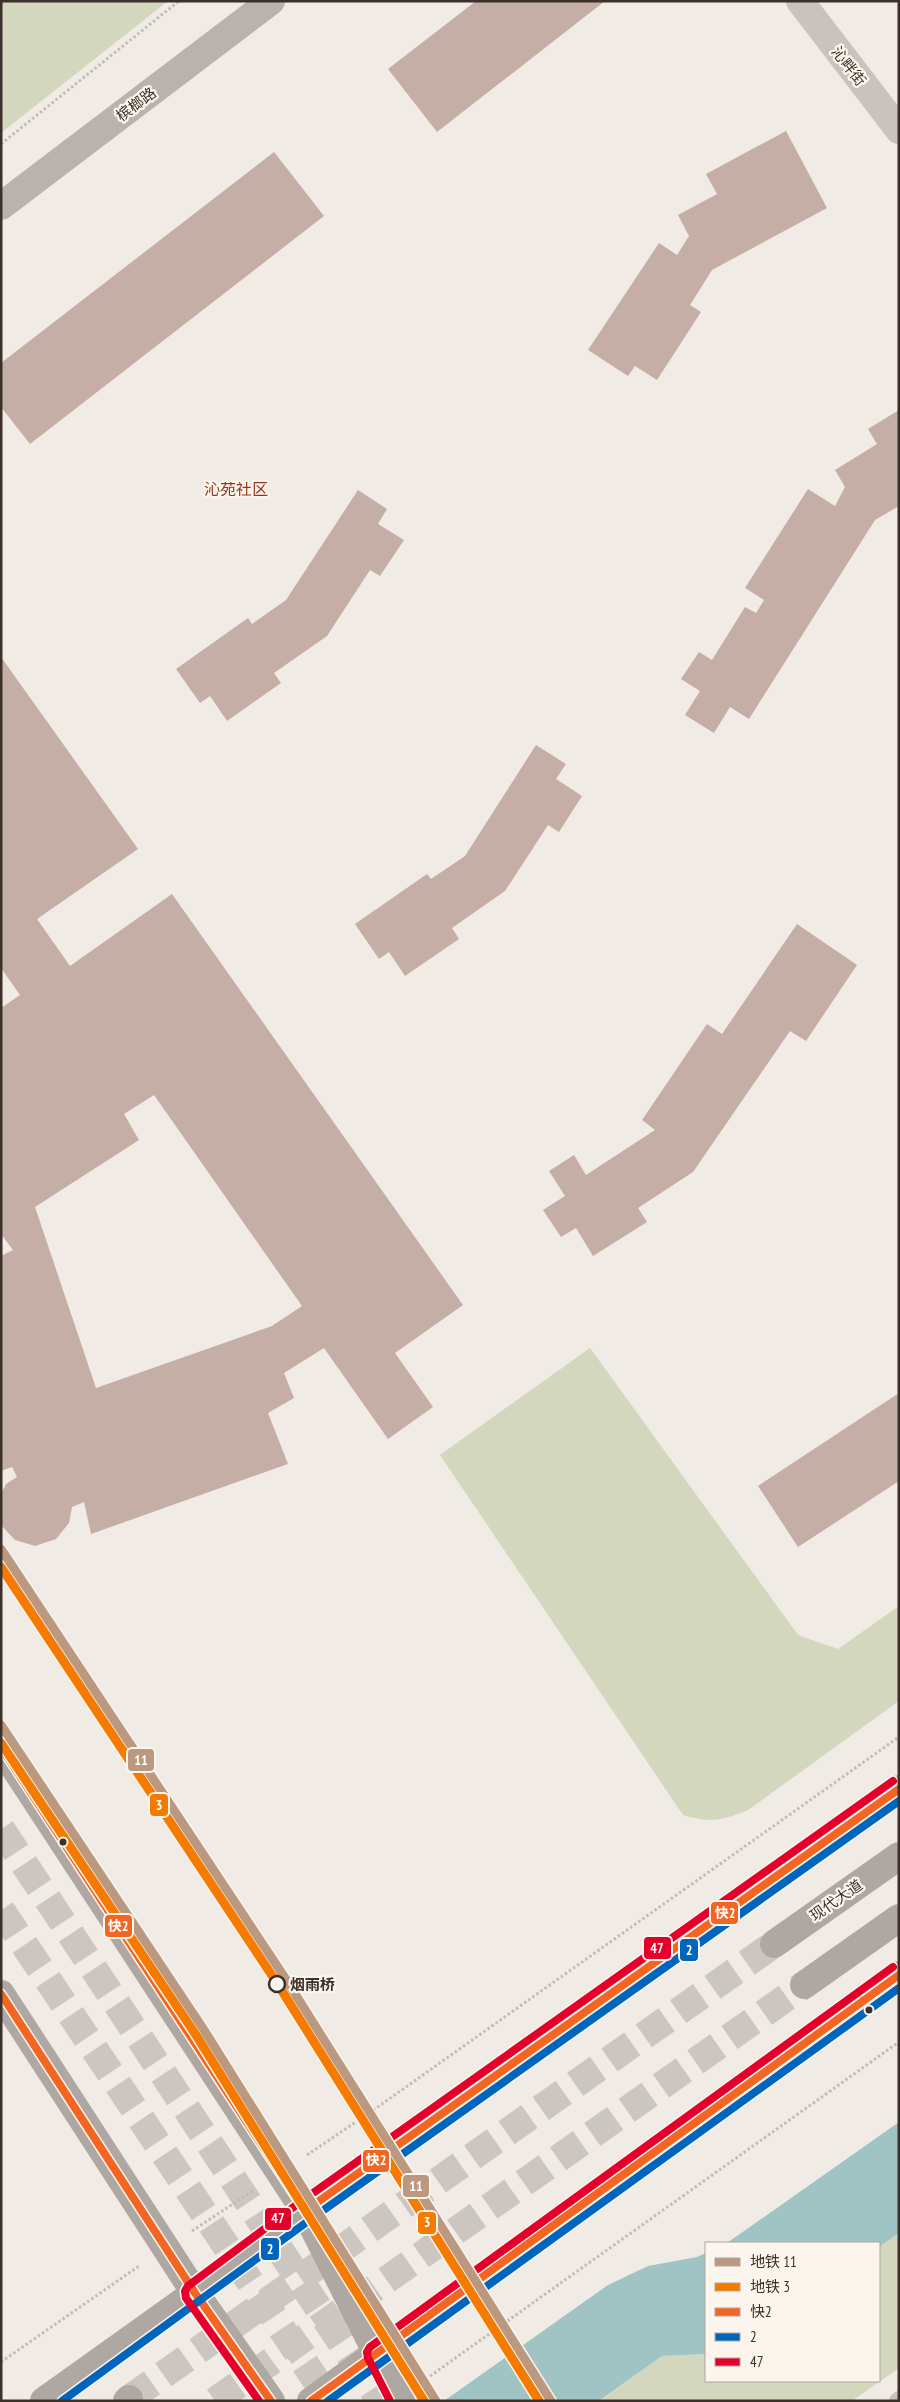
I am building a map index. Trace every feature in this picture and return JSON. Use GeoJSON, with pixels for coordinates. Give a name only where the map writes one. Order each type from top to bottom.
{"type":"FeatureCollection","features":[{"type":"Feature","properties":{"kind":"main road","name":"槟榔路"},"geometry":{"type":"LineString","coordinates":[[1,206],[271,1]]}},
{"type":"Feature","properties":{"kind":"main road"},"geometry":{"type":"LineString","coordinates":[[1,1747],[305,2211],[400,2399]]}},
{"type":"Feature","properties":{"kind":"main road"},"geometry":{"type":"LineString","coordinates":[[44,2401],[196,2293],[305,2211],[899,1789]]}},
{"type":"Feature","properties":{"kind":"main road","name":"现代大道"},"geometry":{"type":"LineString","coordinates":[[774,1944],[899,1856]]}},
{"type":"Feature","properties":{"kind":"main road"},"geometry":{"type":"LineString","coordinates":[[804,1984],[899,1918]]}},
{"type":"Feature","properties":{"kind":"main road"},"geometry":{"type":"LineString","coordinates":[[311,2401],[899,1976]]}},
{"type":"Feature","properties":{"kind":"main road"},"geometry":{"type":"LineString","coordinates":[[1,1994],[166,2248],[271,2401]]}},
{"type":"Feature","properties":{"kind":"street","name":"沁畔街"},"geometry":{"type":"LineString","coordinates":[[800,1],[899,130]]}},
{"type":"Feature","properties":{"kind":"path"},"geometry":{"type":"LineString","coordinates":[[1,144],[179,1]]}},
{"type":"Feature","properties":{"kind":"path"},"geometry":{"type":"LineString","coordinates":[[1,2362],[65,2316],[375,2109],[899,1737]]}},
{"type":"Feature","properties":{"kind":"path"},"geometry":{"type":"LineString","coordinates":[[400,2399],[899,2042]]}},
{"type":"Feature","properties":{"kind":"green space"},"geometry":{"type":"Polygon","coordinates":[[[1,1],[168,1],[1,133],[1,1]]]}},
{"type":"Feature","properties":{"kind":"green space"},"geometry":{"type":"Polygon","coordinates":[[[590,1348],[798,1635],[838,1649],[899,1606],[899,1701],[748,1810],[731,1817],[709,1820],[683,1815],[440,1455],[590,1348]]]}},
{"type":"Feature","properties":{"kind":"green space"},"geometry":{"type":"Polygon","coordinates":[[[899,2233],[899,2368],[880,2381],[880,2246],[899,2233]]]}},
{"type":"Feature","properties":{"kind":"green space"},"geometry":{"type":"Polygon","coordinates":[[[705,2354],[705,2382],[879,2382],[852,2401],[600,2401],[662,2356],[705,2354]]]}},
{"type":"Feature","properties":{"kind":"water"},"geometry":{"type":"Polygon","coordinates":[[[899,2122],[899,2233],[880,2246],[880,2242],[728,2242],[899,2122]]]}},
{"type":"Feature","properties":{"kind":"water"},"geometry":{"type":"Polygon","coordinates":[[[705,2253],[705,2354],[662,2356],[599,2401],[444,2401],[608,2285],[648,2266],[697,2257],[705,2253]]]}},
{"type":"Feature","properties":{"kind":"building"},"geometry":{"type":"Polygon","coordinates":[[[476,1],[605,1],[437,132],[388,69],[476,1]]]}},
{"type":"Feature","properties":{"kind":"building"},"geometry":{"type":"Polygon","coordinates":[[[786,131],[827,208],[712,270],[690,305],[701,312],[657,380],[635,366],[628,376],[588,350],[659,243],[677,255],[689,236],[678,215],[717,194],[706,174],[786,131]]]}},
{"type":"Feature","properties":{"kind":"building"},"geometry":{"type":"Polygon","coordinates":[[[274,152],[324,216],[30,444],[1,407],[1,363],[274,152]]]}},
{"type":"Feature","properties":{"kind":"building"},"geometry":{"type":"Polygon","coordinates":[[[899,410],[899,506],[875,520],[749,719],[730,707],[714,733],[685,715],[700,691],[681,679],[699,652],[712,660],[745,607],[756,613],[764,600],[745,588],[808,489],[835,506],[845,487],[835,470],[877,444],[868,429],[899,410]]]}},
{"type":"Feature","properties":{"kind":"building"},"geometry":{"type":"Polygon","coordinates":[[[358,490],[387,509],[378,524],[404,540],[380,576],[370,570],[327,636],[274,673],[281,683],[227,721],[210,696],[200,703],[176,669],[248,618],[252,624],[286,600],[358,490]]]}},
{"type":"Feature","properties":{"kind":"building"},"geometry":{"type":"Polygon","coordinates":[[[1,657],[138,849],[37,919],[70,966],[172,894],[463,1305],[395,1353],[433,1407],[388,1439],[324,1348],[284,1373],[294,1398],[268,1413],[288,1464],[91,1534],[84,1502],[72,1507],[69,1523],[56,1539],[35,1546],[15,1540],[1,1525],[1,1494],[6,1484],[17,1477],[12,1467],[1,1471],[1,1256],[13,1250],[1,1234],[1,1008],[20,995],[1,968],[1,657]],[[154,1095],[124,1114],[139,1140],[35,1207],[96,1388],[272,1326],[302,1306],[154,1095]]]}},
{"type":"Feature","properties":{"kind":"building"},"geometry":{"type":"Polygon","coordinates":[[[536,745],[566,764],[556,779],[582,796],[559,832],[548,825],[505,891],[452,928],[459,939],[405,976],[389,952],[379,959],[355,924],[427,874],[431,879],[465,856],[536,745]]]}},
{"type":"Feature","properties":{"kind":"building"},"geometry":{"type":"Polygon","coordinates":[[[797,924],[857,965],[806,1041],[790,1031],[693,1172],[638,1208],[647,1222],[593,1256],[576,1228],[561,1237],[543,1210],[565,1196],[549,1171],[574,1155],[586,1175],[655,1130],[642,1120],[707,1024],[722,1034],[797,924]]]}},
{"type":"Feature","properties":{"kind":"building"},"geometry":{"type":"Polygon","coordinates":[[[899,1393],[899,1481],[798,1547],[758,1486],[899,1393]]]}},
{"type":"Feature","properties":{"kind":"tunnel"},"geometry":{"type":"LineString","coordinates":[[1,1829],[380,2401]]}},
{"type":"Feature","properties":{"kind":"tunnel"},"geometry":{"type":"LineString","coordinates":[[1,1910],[330,2401]]}},
{"type":"Feature","properties":{"kind":"tunnel"},"geometry":{"type":"LineString","coordinates":[[129,2399],[774,1944]]}},
{"type":"Feature","properties":{"kind":"tunnel"},"geometry":{"type":"LineString","coordinates":[[215,2401],[804,1985]]}},
{"type":"Feature","properties":{"kind":"metro line","name":"11"},"geometry":{"type":"LineString","coordinates":[[1,1549],[285,1978],[551,2401]]}},
{"type":"Feature","properties":{"kind":"metro line","name":"3"},"geometry":{"type":"LineString","coordinates":[[1,1567],[277,1983],[539,2401]]}},
{"type":"Feature","properties":{"kind":"metro line","name":"11"},"geometry":{"type":"LineString","coordinates":[[1,1725],[204,2030],[436,2401]]}},
{"type":"Feature","properties":{"kind":"metro line","name":"3"},"geometry":{"type":"LineString","coordinates":[[1,1743],[196,2035],[424,2401]]}},
{"type":"Feature","properties":{"kind":"transit line","name":"快2"},"geometry":{"type":"LineString","coordinates":[[1,1747],[305,2211],[899,1789]]}},
{"type":"Feature","properties":{"kind":"transit line","name":"47"},"geometry":{"type":"LineString","coordinates":[[259,2401],[186,2298],[185,2291],[188,2286],[299,2203],[893,1781]]}},
{"type":"Feature","properties":{"kind":"transit line","name":"2"},"geometry":{"type":"LineString","coordinates":[[62,2401],[311,2219],[899,1801]]}},
{"type":"Feature","properties":{"kind":"transit line","name":"47"},"geometry":{"type":"LineString","coordinates":[[390,2401],[368,2358],[367,2352],[370,2347],[893,1967]]}},
{"type":"Feature","properties":{"kind":"transit line","name":"快2"},"geometry":{"type":"LineString","coordinates":[[311,2401],[899,1975]]}},
{"type":"Feature","properties":{"kind":"transit line","name":"2"},"geometry":{"type":"LineString","coordinates":[[328,2401],[899,1988]]}},
{"type":"Feature","properties":{"kind":"transit line","name":"快2"},"geometry":{"type":"LineString","coordinates":[[1,1994],[195,2293],[271,2401]]}},
{"type":"Feature","properties":{"kind":"place","name":"烟雨桥"},"geometry":{"type":"Point","coordinates":[277,1984]}},
{"type":"Feature","properties":{"kind":"district","name":"沁苑社区"},"geometry":{"type":"Point","coordinates":[236,489]}}]}
